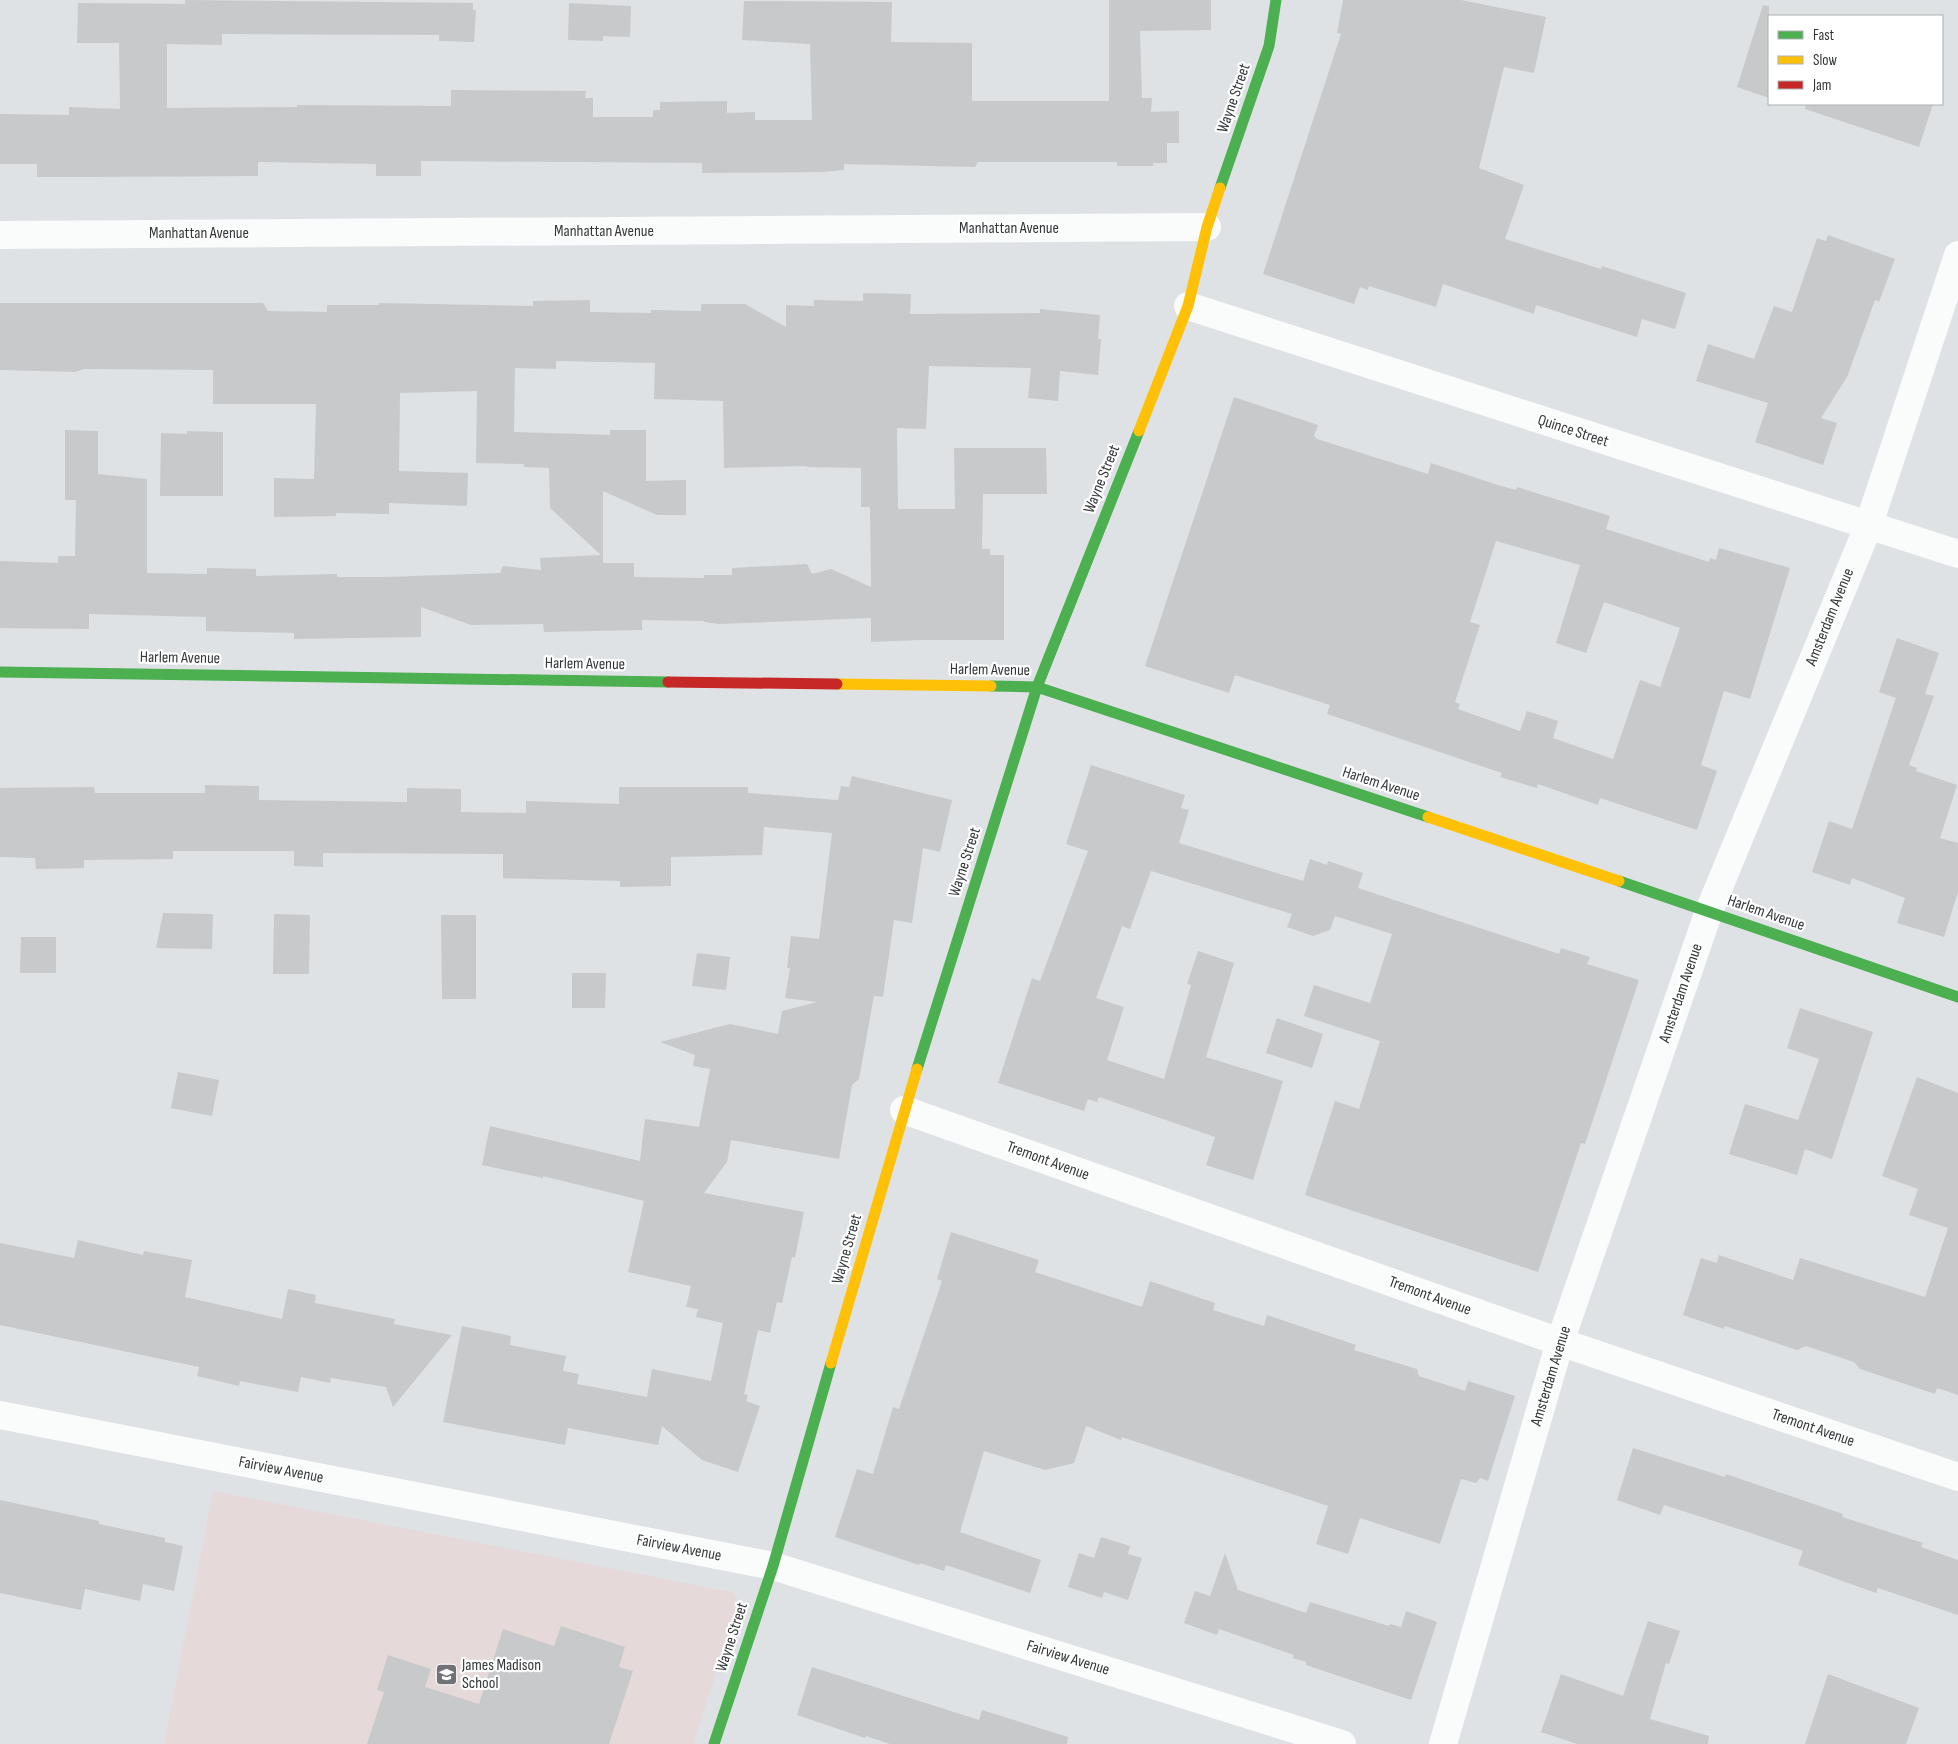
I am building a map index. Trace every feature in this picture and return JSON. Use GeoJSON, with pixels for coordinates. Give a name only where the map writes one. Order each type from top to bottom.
{"type":"FeatureCollection","features":[{"type":"Feature","properties":{"kind":"street","name":"Wayne Street"},"geometry":{"type":"LineString","coordinates":[[714,1744],[773,1566],[904,1110],[1037,687],[1188,306],[1207,227],[1269,46],[1276,0]]}},
{"type":"Feature","properties":{"kind":"street","name":"Manhattan Avenue"},"geometry":{"type":"LineString","coordinates":[[0,235],[1207,227]]}},
{"type":"Feature","properties":{"kind":"street","name":"Amsterdam Avenue"},"geometry":{"type":"LineString","coordinates":[[1443,1744],[1560,1342],[1709,911],[1868,526],[1958,255]]}},
{"type":"Feature","properties":{"kind":"street","name":"Quince Street"},"geometry":{"type":"LineString","coordinates":[[1188,306],[1958,554]]}},
{"type":"Feature","properties":{"kind":"street","name":"Harlem Avenue"},"geometry":{"type":"LineString","coordinates":[[0,672],[1037,687],[1709,911],[1958,997]]}},
{"type":"Feature","properties":{"kind":"street","name":"Tremont Avenue"},"geometry":{"type":"LineString","coordinates":[[904,1110],[1560,1342],[1958,1477]]}},
{"type":"Feature","properties":{"kind":"street","name":"Fairview Avenue"},"geometry":{"type":"LineString","coordinates":[[0,1415],[773,1566],[1342,1744]]}},
{"type":"Feature","properties":{"kind":"shaded area","name":"James Madison School"},"geometry":{"type":"Polygon","coordinates":[[[213,1491],[732,1592],[738,1599],[738,1605],[693,1744],[164,1744],[213,1491]]]}},
{"type":"Feature","properties":{"kind":"building"},"geometry":{"type":"Polygon","coordinates":[[[185,0],[473,3],[473,10],[476,10],[474,42],[439,41],[439,35],[222,34],[222,45],[167,44],[167,108],[297,107],[297,105],[451,106],[451,90],[586,91],[585,98],[593,98],[593,117],[653,117],[653,110],[660,110],[660,102],[727,101],[727,113],[755,112],[755,120],[812,120],[810,44],[742,40],[744,1],[892,2],[891,42],[972,43],[972,101],[1109,101],[1109,0],[1211,0],[1211,30],[1140,31],[1142,98],[1152,98],[1151,112],[1179,111],[1179,143],[1167,143],[1167,163],[1153,163],[1153,166],[1117,166],[1117,162],[978,162],[975,167],[844,164],[844,170],[824,172],[702,173],[702,163],[421,161],[421,176],[376,176],[376,164],[258,162],[258,176],[37,177],[37,164],[0,164],[0,114],[69,115],[69,107],[120,109],[119,43],[77,43],[78,3],[185,4],[185,0]]]}},
{"type":"Feature","properties":{"kind":"building"},"geometry":{"type":"Polygon","coordinates":[[[1343,0],[1461,0],[1546,17],[1534,73],[1504,67],[1479,168],[1524,185],[1505,239],[1601,269],[1602,266],[1686,293],[1675,329],[1642,319],[1637,337],[1536,305],[1534,314],[1443,284],[1436,307],[1369,286],[1368,290],[1360,287],[1354,304],[1263,274],[1341,34],[1337,33],[1343,0]]]}},
{"type":"Feature","properties":{"kind":"building"},"geometry":{"type":"Polygon","coordinates":[[[569,3],[631,6],[630,37],[603,36],[603,41],[568,40],[569,3]]]}},
{"type":"Feature","properties":{"kind":"building"},"geometry":{"type":"Polygon","coordinates":[[[1763,5],[1769,6],[1768,98],[1737,87],[1763,5]]]}},
{"type":"Feature","properties":{"kind":"building"},"geometry":{"type":"Polygon","coordinates":[[[1806,105],[1933,105],[1919,147],[1805,109],[1806,105]]]}},
{"type":"Feature","properties":{"kind":"building"},"geometry":{"type":"Polygon","coordinates":[[[1828,235],[1895,259],[1879,302],[1875,300],[1847,377],[1821,418],[1837,423],[1823,465],[1755,442],[1768,403],[1696,381],[1708,344],[1754,359],[1774,306],[1792,312],[1817,238],[1826,241],[1828,235]]]}},
{"type":"Feature","properties":{"kind":"building"},"geometry":{"type":"Polygon","coordinates":[[[863,293],[911,294],[910,314],[1040,313],[1040,309],[1100,315],[1098,339],[1101,339],[1098,375],[1060,371],[1058,401],[1028,398],[1031,368],[929,366],[926,429],[897,428],[898,509],[955,509],[954,448],[1046,448],[1047,494],[983,494],[982,549],[990,549],[990,555],[1004,555],[1004,640],[871,642],[871,618],[719,624],[704,621],[642,620],[642,630],[544,632],[543,624],[471,625],[421,607],[421,637],[294,639],[294,633],[206,631],[206,617],[89,614],[89,629],[0,628],[0,561],[58,563],[58,556],[75,556],[76,500],[65,500],[65,430],[98,431],[98,474],[147,479],[147,573],[207,574],[207,568],[256,569],[256,576],[337,574],[337,577],[385,577],[500,573],[503,566],[541,570],[540,558],[601,555],[550,508],[549,468],[524,467],[524,464],[476,463],[477,391],[400,393],[399,471],[468,473],[467,506],[389,503],[389,514],[336,513],[336,516],[274,517],[274,478],[314,479],[316,404],[213,404],[213,370],[84,369],[75,372],[0,370],[0,303],[263,303],[268,311],[327,312],[327,305],[379,305],[379,303],[533,306],[533,301],[590,300],[590,312],[651,313],[651,310],[701,311],[701,304],[745,304],[786,327],[786,305],[814,306],[814,300],[863,301],[863,293]],[[556,361],[556,369],[515,368],[514,432],[610,435],[610,430],[646,430],[646,481],[686,480],[686,515],[657,515],[603,491],[603,563],[634,563],[634,577],[704,578],[704,575],[732,575],[732,568],[807,564],[812,574],[831,569],[871,587],[870,507],[861,507],[861,468],[807,466],[724,468],[723,401],[654,399],[655,363],[556,361]]]}},
{"type":"Feature","properties":{"kind":"building"},"geometry":{"type":"Polygon","coordinates":[[[1234,397],[1318,425],[1314,436],[1317,439],[1428,474],[1431,463],[1501,486],[1516,490],[1517,487],[1610,516],[1606,529],[1709,562],[1710,558],[1716,560],[1719,548],[1790,568],[1750,699],[1724,691],[1701,765],[1717,771],[1697,830],[1600,798],[1598,805],[1538,784],[1537,788],[1500,777],[1502,773],[1327,714],[1330,705],[1235,675],[1229,693],[1145,666],[1234,397]],[[1496,541],[1470,622],[1480,625],[1455,702],[1460,704],[1458,709],[1520,731],[1527,711],[1558,721],[1553,738],[1613,759],[1640,680],[1660,687],[1680,628],[1604,602],[1586,653],[1556,643],[1580,565],[1496,541]]]}},
{"type":"Feature","properties":{"kind":"building"},"geometry":{"type":"Polygon","coordinates":[[[187,431],[223,432],[223,496],[160,496],[161,433],[187,434],[187,431]]]}},
{"type":"Feature","properties":{"kind":"building"},"geometry":{"type":"Polygon","coordinates":[[[1897,638],[1939,653],[1925,694],[1934,696],[1909,765],[1917,768],[1916,771],[1957,785],[1940,838],[1958,843],[1958,892],[1944,937],[1897,923],[1905,898],[1852,878],[1850,885],[1812,872],[1829,821],[1852,829],[1896,698],[1879,692],[1897,638]]]}},
{"type":"Feature","properties":{"kind":"building"},"geometry":{"type":"Polygon","coordinates":[[[1091,765],[1185,795],[1181,808],[1189,810],[1179,843],[1303,881],[1310,859],[1327,865],[1328,861],[1363,873],[1358,888],[1559,954],[1561,948],[1590,957],[1587,964],[1639,980],[1585,1144],[1581,1143],[1538,1272],[1305,1195],[1335,1101],[1359,1109],[1380,1041],[1304,1016],[1314,985],[1370,1003],[1392,934],[1335,916],[1330,930],[1313,936],[1287,927],[1292,914],[1151,871],[1130,929],[1122,926],[1096,998],[1124,1007],[1107,1060],[1164,1079],[1191,985],[1187,984],[1198,951],[1234,963],[1206,1057],[1283,1081],[1253,1180],[1206,1165],[1215,1137],[1099,1097],[1097,1102],[1088,1099],[1084,1111],[998,1083],[1032,978],[1040,981],[1088,851],[1066,844],[1091,765]]]}},
{"type":"Feature","properties":{"kind":"building"},"geometry":{"type":"Polygon","coordinates":[[[852,776],[952,800],[940,852],[923,848],[912,923],[894,920],[883,997],[874,996],[859,1079],[852,1085],[839,1159],[731,1140],[727,1162],[704,1193],[804,1212],[795,1258],[792,1257],[782,1303],[777,1302],[770,1333],[758,1330],[744,1394],[748,1395],[746,1401],[760,1406],[738,1472],[702,1460],[662,1426],[658,1445],[568,1428],[565,1445],[443,1422],[462,1326],[511,1336],[510,1345],[566,1356],[563,1371],[579,1374],[577,1384],[647,1397],[652,1369],[711,1381],[723,1323],[696,1317],[698,1309],[686,1307],[691,1286],[628,1272],[644,1201],[543,1176],[543,1178],[482,1165],[490,1126],[640,1161],[645,1119],[699,1127],[710,1069],[693,1066],[695,1055],[660,1042],[730,1024],[778,1034],[782,1011],[817,1002],[785,998],[790,968],[787,968],[791,936],[819,939],[832,833],[764,827],[762,855],[671,857],[671,886],[620,887],[620,881],[503,878],[503,854],[323,853],[323,867],[294,866],[294,851],[173,851],[173,859],[84,860],[84,868],[36,869],[35,858],[0,857],[0,788],[94,787],[95,793],[205,793],[205,785],[259,786],[259,800],[407,802],[407,788],[461,789],[461,812],[526,813],[526,801],[619,804],[619,787],[748,787],[748,793],[838,800],[841,786],[849,787],[852,776]]]}},
{"type":"Feature","properties":{"kind":"building"},"geometry":{"type":"Polygon","coordinates":[[[163,913],[213,914],[212,949],[156,948],[163,913]]]}},
{"type":"Feature","properties":{"kind":"building"},"geometry":{"type":"Polygon","coordinates":[[[274,914],[310,915],[309,974],[273,974],[274,914]]]}},
{"type":"Feature","properties":{"kind":"building"},"geometry":{"type":"Polygon","coordinates":[[[441,915],[476,915],[476,999],[442,999],[441,915]]]}},
{"type":"Feature","properties":{"kind":"building"},"geometry":{"type":"Polygon","coordinates":[[[21,937],[56,937],[56,973],[20,973],[21,937]]]}},
{"type":"Feature","properties":{"kind":"building"},"geometry":{"type":"Polygon","coordinates":[[[697,953],[730,957],[726,990],[692,986],[697,953]]]}},
{"type":"Feature","properties":{"kind":"building"},"geometry":{"type":"Polygon","coordinates":[[[572,973],[606,973],[605,1008],[572,1008],[572,973]]]}},
{"type":"Feature","properties":{"kind":"building"},"geometry":{"type":"Polygon","coordinates":[[[1800,1008],[1873,1032],[1832,1159],[1805,1149],[1797,1175],[1729,1154],[1745,1104],[1798,1120],[1819,1059],[1787,1048],[1800,1008]]]}},
{"type":"Feature","properties":{"kind":"building"},"geometry":{"type":"Polygon","coordinates":[[[1277,1018],[1323,1034],[1312,1068],[1266,1053],[1277,1018]]]}},
{"type":"Feature","properties":{"kind":"building"},"geometry":{"type":"Polygon","coordinates":[[[178,1072],[219,1080],[212,1116],[171,1108],[178,1072]]]}},
{"type":"Feature","properties":{"kind":"building"},"geometry":{"type":"Polygon","coordinates":[[[1917,1077],[1958,1093],[1958,1395],[1937,1388],[1935,1394],[1860,1369],[1854,1362],[1806,1346],[1797,1350],[1725,1326],[1724,1329],[1683,1315],[1701,1258],[1717,1263],[1719,1255],[1793,1280],[1800,1258],[1925,1297],[1948,1228],[1909,1215],[1918,1189],[1882,1176],[1917,1077]]]}},
{"type":"Feature","properties":{"kind":"building"},"geometry":{"type":"Polygon","coordinates":[[[951,1232],[1039,1260],[1035,1272],[1142,1307],[1150,1281],[1215,1303],[1213,1310],[1264,1326],[1267,1315],[1356,1345],[1354,1350],[1417,1369],[1419,1376],[1465,1391],[1468,1381],[1515,1396],[1488,1481],[1480,1478],[1476,1483],[1461,1479],[1440,1544],[1360,1518],[1348,1554],[1316,1544],[1328,1506],[1122,1437],[1121,1440],[1086,1426],[1074,1463],[1045,1470],[984,1451],[960,1532],[1041,1560],[1030,1593],[946,1565],[944,1571],[920,1563],[919,1565],[835,1537],[857,1469],[873,1474],[893,1407],[899,1409],[942,1281],[937,1279],[951,1232]]]}},
{"type":"Feature","properties":{"kind":"building"},"geometry":{"type":"Polygon","coordinates":[[[78,1240],[143,1255],[144,1251],[192,1260],[185,1297],[282,1319],[288,1289],[316,1295],[315,1303],[395,1319],[394,1324],[452,1335],[393,1407],[386,1387],[331,1378],[330,1383],[301,1377],[298,1392],[240,1381],[239,1386],[197,1376],[199,1367],[0,1325],[0,1243],[74,1258],[78,1240]]]}},
{"type":"Feature","properties":{"kind":"building"},"geometry":{"type":"Polygon","coordinates":[[[1633,1448],[1725,1477],[1726,1474],[1843,1514],[1842,1517],[1923,1543],[1921,1547],[1958,1560],[1958,1615],[1878,1588],[1876,1593],[1798,1565],[1803,1551],[1748,1532],[1664,1505],[1660,1515],[1617,1500],[1633,1448]]]}},
{"type":"Feature","properties":{"kind":"building"},"geometry":{"type":"Polygon","coordinates":[[[0,1500],[99,1521],[99,1524],[165,1538],[165,1542],[183,1546],[174,1591],[143,1584],[140,1601],[85,1589],[81,1610],[0,1593],[0,1500]]]}},
{"type":"Feature","properties":{"kind":"building"},"geometry":{"type":"Polygon","coordinates":[[[1101,1537],[1130,1546],[1128,1554],[1142,1558],[1128,1600],[1104,1592],[1102,1598],[1068,1587],[1079,1553],[1094,1558],[1101,1537]]]}},
{"type":"Feature","properties":{"kind":"building"},"geometry":{"type":"Polygon","coordinates":[[[1225,1553],[1238,1590],[1306,1613],[1310,1602],[1389,1626],[1390,1624],[1401,1627],[1406,1611],[1437,1622],[1411,1700],[1306,1665],[1306,1662],[1293,1658],[1294,1655],[1219,1629],[1217,1635],[1184,1623],[1195,1591],[1210,1596],[1225,1553]]]}},
{"type":"Feature","properties":{"kind":"building"},"geometry":{"type":"Polygon","coordinates":[[[1648,1621],[1680,1631],[1669,1664],[1666,1663],[1650,1719],[1709,1736],[1708,1744],[1577,1744],[1541,1732],[1561,1674],[1623,1696],[1648,1621]]]}},
{"type":"Feature","properties":{"kind":"building"},"geometry":{"type":"Polygon","coordinates":[[[561,1626],[625,1647],[619,1667],[633,1671],[609,1744],[367,1744],[384,1692],[377,1690],[388,1655],[431,1669],[425,1687],[479,1704],[503,1629],[554,1646],[561,1626]]]}},
{"type":"Feature","properties":{"kind":"building"},"geometry":{"type":"Polygon","coordinates":[[[812,1667],[979,1720],[982,1710],[1068,1737],[1067,1744],[890,1744],[866,1736],[865,1738],[797,1715],[812,1667]]]}},
{"type":"Feature","properties":{"kind":"building"},"geometry":{"type":"Polygon","coordinates":[[[1828,1674],[1919,1708],[1906,1744],[1805,1744],[1828,1674]]]}},
{"type":"Feature","properties":{"kind":"traffic: fast"},"geometry":{"type":"LineString","coordinates":[[1220,188],[1269,46],[1276,0]]}},
{"type":"Feature","properties":{"kind":"traffic: fast"},"geometry":{"type":"LineString","coordinates":[[917,1069],[1037,687],[1139,431]]}},
{"type":"Feature","properties":{"kind":"traffic: fast"},"geometry":{"type":"LineString","coordinates":[[0,672],[668,682]]}},
{"type":"Feature","properties":{"kind":"traffic: fast"},"geometry":{"type":"LineString","coordinates":[[991,686],[1037,687],[1428,817]]}},
{"type":"Feature","properties":{"kind":"traffic: fast"},"geometry":{"type":"LineString","coordinates":[[1619,881],[1958,997]]}},
{"type":"Feature","properties":{"kind":"traffic: fast"},"geometry":{"type":"LineString","coordinates":[[714,1744],[773,1566],[831,1363]]}},
{"type":"Feature","properties":{"kind":"traffic: slow"},"geometry":{"type":"LineString","coordinates":[[1139,431],[1188,306],[1207,227],[1220,188]]}},
{"type":"Feature","properties":{"kind":"traffic: slow"},"geometry":{"type":"LineString","coordinates":[[837,684],[991,686]]}},
{"type":"Feature","properties":{"kind":"traffic: slow"},"geometry":{"type":"LineString","coordinates":[[1428,817],[1619,881]]}},
{"type":"Feature","properties":{"kind":"traffic: slow"},"geometry":{"type":"LineString","coordinates":[[831,1363],[917,1069]]}},
{"type":"Feature","properties":{"kind":"traffic: jam"},"geometry":{"type":"LineString","coordinates":[[668,682],[837,684]]}},
{"type":"Feature","properties":{"kind":"place","name":"James Madison School"},"geometry":{"type":"Point","coordinates":[446,1674]}}]}
